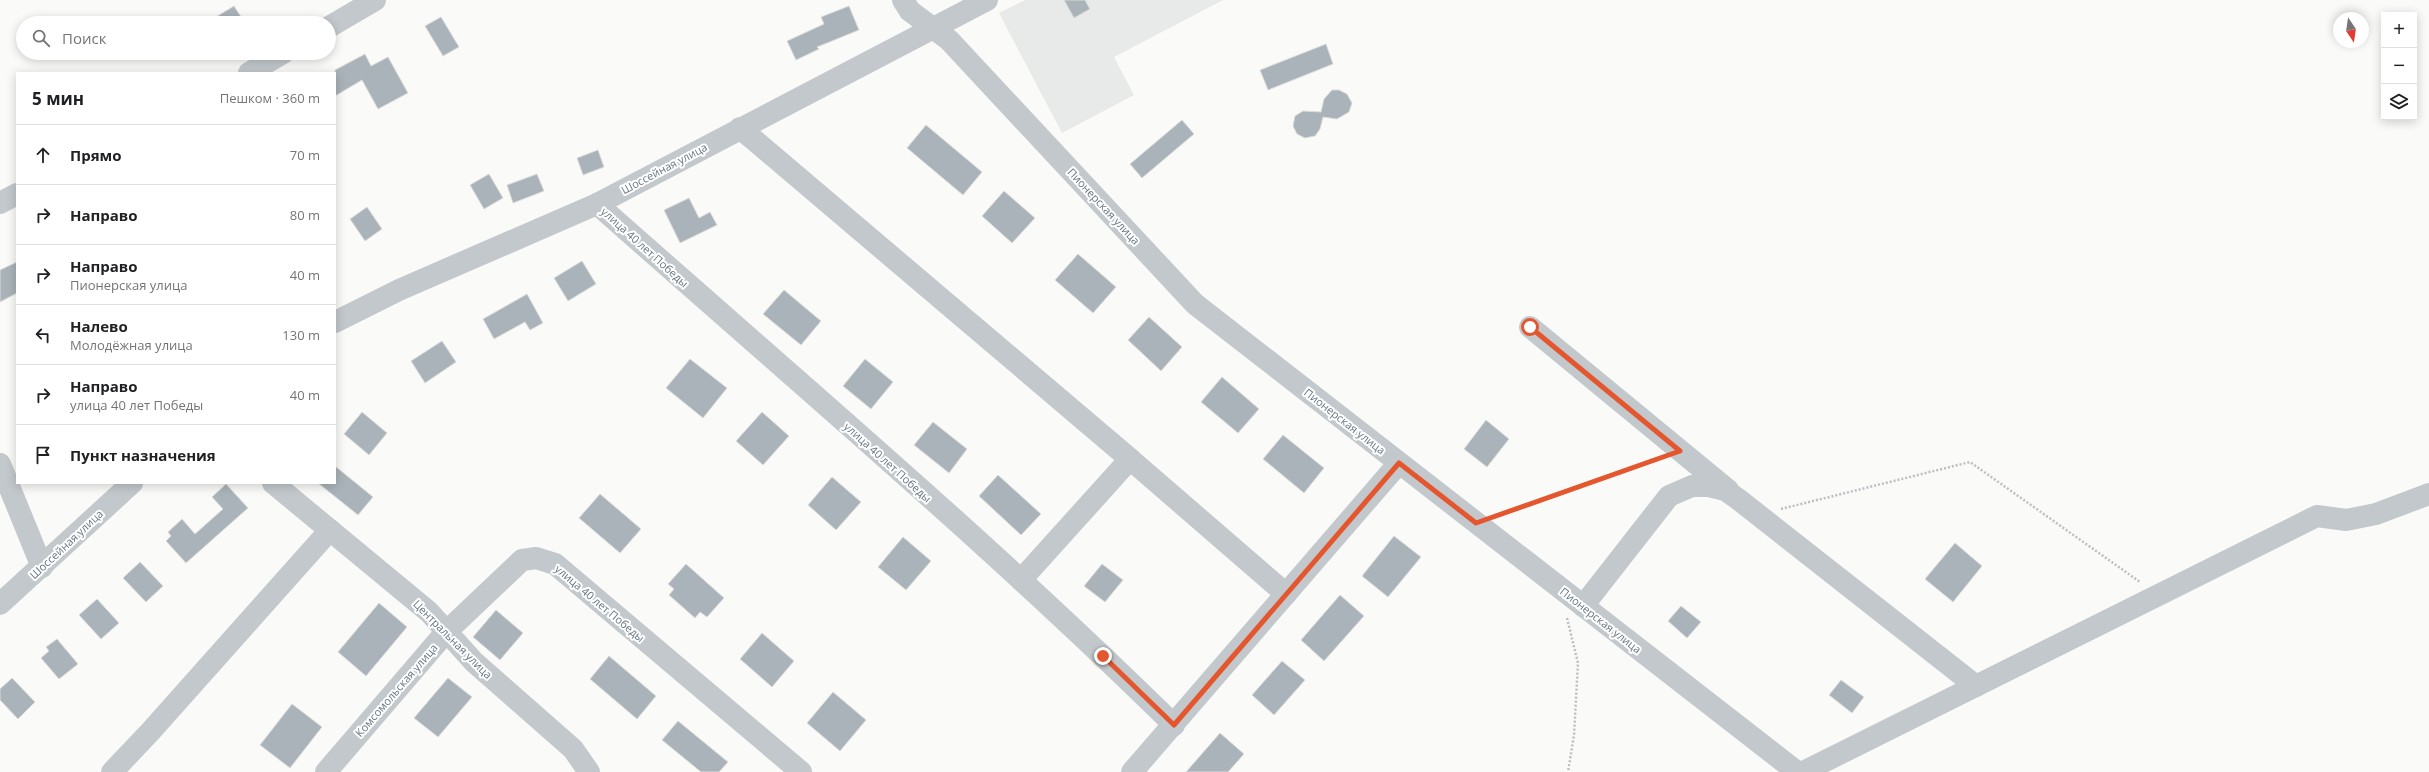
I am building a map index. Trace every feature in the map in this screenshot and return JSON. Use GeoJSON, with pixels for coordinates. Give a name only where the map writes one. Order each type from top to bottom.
{"type":"FeatureCollection","features":[{"type":"Feature","properties":{"kind":"street"},"geometry":{"type":"LineString","coordinates":[[336,23],[375,0]]}},
{"type":"Feature","properties":{"kind":"street","name":"Пионерская улица"},"geometry":{"type":"LineString","coordinates":[[903,0],[910,12],[949,40],[1194,304],[1797,772]]}},
{"type":"Feature","properties":{"kind":"street","name":"Шоссейная улица"},"geometry":{"type":"LineString","coordinates":[[336,322],[399,290],[597,204],[987,0]]}},
{"type":"Feature","properties":{"kind":"street"},"geometry":{"type":"LineString","coordinates":[[250,72],[271,60]]}},
{"type":"Feature","properties":{"kind":"street"},"geometry":{"type":"LineString","coordinates":[[740,128],[1130,459],[1286,594]]}},
{"type":"Feature","properties":{"kind":"street"},"geometry":{"type":"LineString","coordinates":[[0,203],[16,195]]}},
{"type":"Feature","properties":{"kind":"street","name":"улица 40 лет Победы"},"geometry":{"type":"LineString","coordinates":[[597,204],[1021,580],[1103,656],[1174,725]]}},
{"type":"Feature","properties":{"kind":"street"},"geometry":{"type":"LineString","coordinates":[[1530,327],[1738,499]]}},
{"type":"Feature","properties":{"kind":"street"},"geometry":{"type":"LineString","coordinates":[[1021,580],[1130,459]]}},
{"type":"Feature","properties":{"kind":"street"},"geometry":{"type":"LineString","coordinates":[[1132,772],[1399,463]]}},
{"type":"Feature","properties":{"kind":"street"},"geometry":{"type":"LineString","coordinates":[[0,464],[42,567]]}},
{"type":"Feature","properties":{"kind":"street","name":"Шоссейная улица"},"geometry":{"type":"LineString","coordinates":[[0,604],[131,484]]}},
{"type":"Feature","properties":{"kind":"street","name":"Центральная улица"},"geometry":{"type":"LineString","coordinates":[[274,484],[429,612],[474,662],[573,749],[586,771]]}},
{"type":"Feature","properties":{"kind":"street"},"geometry":{"type":"LineString","coordinates":[[1583,606],[1669,496],[1692,486],[1709,486],[1725,490],[1738,499],[1976,686]]}},
{"type":"Feature","properties":{"kind":"street"},"geometry":{"type":"LineString","coordinates":[[1803,772],[2317,516],[2346,520],[2376,514],[2429,494]]}},
{"type":"Feature","properties":{"kind":"street"},"geometry":{"type":"LineString","coordinates":[[112,772],[150,732],[330,530]]}},
{"type":"Feature","properties":{"kind":"street","name":"улица 40 лет Победы"},"geometry":{"type":"LineString","coordinates":[[522,560],[536,558],[555,564],[801,772]]}},
{"type":"Feature","properties":{"kind":"street","name":"Комсомольская улица"},"geometry":{"type":"LineString","coordinates":[[326,772],[446,632],[522,560]]}},
{"type":"Feature","properties":{"kind":"path"},"geometry":{"type":"LineString","coordinates":[[1476,523],[1680,451]]}},
{"type":"Feature","properties":{"kind":"path"},"geometry":{"type":"LineString","coordinates":[[1758,514],[1970,462],[2158,595]]}},
{"type":"Feature","properties":{"kind":"path"},"geometry":{"type":"LineString","coordinates":[[1560,588],[1578,663],[1574,735],[1568,772]]}},
{"type":"Feature","properties":{"kind":"shaded area"},"geometry":{"type":"Polygon","coordinates":[[[1025,0],[1223,0],[1114,57],[1134,95],[1062,133],[999,13],[1025,0]]]}},
{"type":"Feature","properties":{"kind":"building"},"geometry":{"type":"Polygon","coordinates":[[[1064,0],[1085,0],[1090,9],[1074,18],[1064,0]]]}},
{"type":"Feature","properties":{"kind":"building"},"geometry":{"type":"Polygon","coordinates":[[[234,6],[240,16],[218,16],[234,6]]]}},
{"type":"Feature","properties":{"kind":"building"},"geometry":{"type":"Polygon","coordinates":[[[849,6],[859,30],[817,47],[819,49],[796,60],[787,41],[824,24],[821,17],[849,6]]]}},
{"type":"Feature","properties":{"kind":"building"},"geometry":{"type":"Polygon","coordinates":[[[441,17],[459,47],[443,56],[425,26],[441,17]]]}},
{"type":"Feature","properties":{"kind":"building"},"geometry":{"type":"Polygon","coordinates":[[[1326,44],[1333,64],[1268,90],[1260,70],[1326,44]]]}},
{"type":"Feature","properties":{"kind":"building"},"geometry":{"type":"Polygon","coordinates":[[[365,54],[371,66],[388,57],[408,93],[378,109],[362,80],[336,95],[335,70],[365,54]]]}},
{"type":"Feature","properties":{"kind":"building"},"geometry":{"type":"Polygon","coordinates":[[[1332,90],[1339,90],[1347,94],[1352,103],[1349,112],[1337,119],[1323,117],[1320,129],[1315,136],[1305,138],[1297,134],[1293,126],[1295,116],[1303,111],[1321,112],[1324,99],[1332,90]]]}},
{"type":"Feature","properties":{"kind":"building"},"geometry":{"type":"Polygon","coordinates":[[[1182,120],[1194,134],[1142,178],[1130,164],[1182,120]]]}},
{"type":"Feature","properties":{"kind":"building"},"geometry":{"type":"Polygon","coordinates":[[[926,125],[982,172],[963,195],[907,148],[926,125]]]}},
{"type":"Feature","properties":{"kind":"building"},"geometry":{"type":"Polygon","coordinates":[[[598,150],[604,167],[583,175],[577,158],[598,150]]]}},
{"type":"Feature","properties":{"kind":"building"},"geometry":{"type":"Polygon","coordinates":[[[489,174],[503,198],[484,209],[470,185],[489,174]]]}},
{"type":"Feature","properties":{"kind":"building"},"geometry":{"type":"Polygon","coordinates":[[[537,174],[544,191],[513,203],[507,185],[537,174]]]}},
{"type":"Feature","properties":{"kind":"building"},"geometry":{"type":"Polygon","coordinates":[[[1004,191],[1035,218],[1012,243],[982,216],[1004,191]]]}},
{"type":"Feature","properties":{"kind":"building"},"geometry":{"type":"Polygon","coordinates":[[[689,198],[699,218],[710,212],[717,225],[680,243],[664,210],[689,198]]]}},
{"type":"Feature","properties":{"kind":"building"},"geometry":{"type":"Polygon","coordinates":[[[367,207],[382,229],[365,241],[350,219],[367,207]]]}},
{"type":"Feature","properties":{"kind":"building"},"geometry":{"type":"Polygon","coordinates":[[[1078,254],[1116,287],[1093,313],[1055,280],[1078,254]]]}},
{"type":"Feature","properties":{"kind":"building"},"geometry":{"type":"Polygon","coordinates":[[[582,261],[596,284],[568,301],[554,278],[582,261]]]}},
{"type":"Feature","properties":{"kind":"building"},"geometry":{"type":"Polygon","coordinates":[[[16,262],[16,294],[0,302],[0,270],[16,262]]]}},
{"type":"Feature","properties":{"kind":"building"},"geometry":{"type":"Polygon","coordinates":[[[784,290],[821,321],[801,345],[763,314],[784,290]]]}},
{"type":"Feature","properties":{"kind":"building"},"geometry":{"type":"Polygon","coordinates":[[[527,294],[543,323],[530,330],[525,322],[494,339],[483,319],[527,294]]]}},
{"type":"Feature","properties":{"kind":"building"},"geometry":{"type":"Polygon","coordinates":[[[1149,317],[1182,347],[1161,371],[1128,340],[1149,317]]]}},
{"type":"Feature","properties":{"kind":"building"},"geometry":{"type":"Polygon","coordinates":[[[442,341],[456,362],[425,383],[411,361],[442,341]]]}},
{"type":"Feature","properties":{"kind":"building"},"geometry":{"type":"Polygon","coordinates":[[[690,359],[727,388],[703,418],[666,388],[690,359]]]}},
{"type":"Feature","properties":{"kind":"building"},"geometry":{"type":"Polygon","coordinates":[[[865,359],[893,382],[871,409],[843,386],[865,359]]]}},
{"type":"Feature","properties":{"kind":"building"},"geometry":{"type":"Polygon","coordinates":[[[1222,377],[1259,409],[1238,433],[1201,402],[1222,377]]]}},
{"type":"Feature","properties":{"kind":"building"},"geometry":{"type":"Polygon","coordinates":[[[362,412],[387,433],[369,455],[344,434],[362,412]]]}},
{"type":"Feature","properties":{"kind":"building"},"geometry":{"type":"Polygon","coordinates":[[[762,412],[789,436],[763,465],[736,441],[762,412]]]}},
{"type":"Feature","properties":{"kind":"building"},"geometry":{"type":"Polygon","coordinates":[[[1486,420],[1509,439],[1487,467],[1464,449],[1486,420]]]}},
{"type":"Feature","properties":{"kind":"building"},"geometry":{"type":"Polygon","coordinates":[[[933,422],[967,449],[949,473],[914,445],[933,422]]]}},
{"type":"Feature","properties":{"kind":"building"},"geometry":{"type":"Polygon","coordinates":[[[1283,435],[1324,468],[1304,493],[1263,459],[1283,435]]]}},
{"type":"Feature","properties":{"kind":"building"},"geometry":{"type":"Polygon","coordinates":[[[336,467],[373,497],[358,515],[319,484],[336,484],[336,467]]]}},
{"type":"Feature","properties":{"kind":"building"},"geometry":{"type":"Polygon","coordinates":[[[998,475],[1041,514],[1021,535],[979,496],[998,475]]]}},
{"type":"Feature","properties":{"kind":"building"},"geometry":{"type":"Polygon","coordinates":[[[832,477],[861,502],[836,530],[808,505],[832,477]]]}},
{"type":"Feature","properties":{"kind":"building"},"geometry":{"type":"Polygon","coordinates":[[[226,484],[248,508],[186,563],[166,541],[171,536],[168,532],[182,519],[195,534],[223,509],[212,497],[226,484]]]}},
{"type":"Feature","properties":{"kind":"building"},"geometry":{"type":"Polygon","coordinates":[[[600,494],[641,529],[620,553],[579,518],[600,494]]]}},
{"type":"Feature","properties":{"kind":"building"},"geometry":{"type":"Polygon","coordinates":[[[1394,536],[1421,557],[1388,597],[1362,576],[1394,536]]]}},
{"type":"Feature","properties":{"kind":"building"},"geometry":{"type":"Polygon","coordinates":[[[903,537],[931,561],[906,590],[878,567],[903,537]]]}},
{"type":"Feature","properties":{"kind":"building"},"geometry":{"type":"Polygon","coordinates":[[[1955,543],[1982,566],[1953,602],[1925,579],[1955,543]]]}},
{"type":"Feature","properties":{"kind":"building"},"geometry":{"type":"Polygon","coordinates":[[[140,562],[163,586],[146,602],[123,578],[140,562]]]}},
{"type":"Feature","properties":{"kind":"building"},"geometry":{"type":"Polygon","coordinates":[[[686,564],[724,598],[707,617],[700,612],[695,618],[669,595],[674,589],[668,584],[686,564]]]}},
{"type":"Feature","properties":{"kind":"building"},"geometry":{"type":"Polygon","coordinates":[[[1102,564],[1123,580],[1105,602],[1084,586],[1102,564]]]}},
{"type":"Feature","properties":{"kind":"building"},"geometry":{"type":"Polygon","coordinates":[[[1340,595],[1364,616],[1324,661],[1301,640],[1340,595]]]}},
{"type":"Feature","properties":{"kind":"building"},"geometry":{"type":"Polygon","coordinates":[[[97,599],[119,623],[101,639],[79,615],[97,599]]]}},
{"type":"Feature","properties":{"kind":"building"},"geometry":{"type":"Polygon","coordinates":[[[379,603],[407,627],[366,676],[338,652],[379,603]]]}},
{"type":"Feature","properties":{"kind":"building"},"geometry":{"type":"Polygon","coordinates":[[[1681,606],[1701,622],[1687,638],[1668,621],[1681,606]]]}},
{"type":"Feature","properties":{"kind":"building"},"geometry":{"type":"Polygon","coordinates":[[[496,610],[523,633],[500,660],[473,637],[496,610]]]}},
{"type":"Feature","properties":{"kind":"building"},"geometry":{"type":"Polygon","coordinates":[[[762,633],[794,661],[772,687],[740,659],[762,633]]]}},
{"type":"Feature","properties":{"kind":"building"},"geometry":{"type":"Polygon","coordinates":[[[57,639],[78,664],[59,679],[41,658],[49,651],[46,647],[57,639]]]}},
{"type":"Feature","properties":{"kind":"building"},"geometry":{"type":"Polygon","coordinates":[[[609,656],[656,696],[637,719],[590,679],[609,656]]]}},
{"type":"Feature","properties":{"kind":"building"},"geometry":{"type":"Polygon","coordinates":[[[1282,661],[1305,680],[1274,715],[1252,695],[1282,661]]]}},
{"type":"Feature","properties":{"kind":"building"},"geometry":{"type":"Polygon","coordinates":[[[12,678],[35,702],[18,719],[0,700],[0,689],[12,678]]]}},
{"type":"Feature","properties":{"kind":"building"},"geometry":{"type":"Polygon","coordinates":[[[448,678],[472,697],[438,737],[414,718],[448,678]]]}},
{"type":"Feature","properties":{"kind":"building"},"geometry":{"type":"Polygon","coordinates":[[[1841,680],[1864,697],[1852,713],[1829,695],[1841,680]]]}},
{"type":"Feature","properties":{"kind":"building"},"geometry":{"type":"Polygon","coordinates":[[[833,692],[866,720],[840,751],[807,723],[833,692]]]}},
{"type":"Feature","properties":{"kind":"building"},"geometry":{"type":"Polygon","coordinates":[[[292,704],[322,727],[290,768],[260,745],[292,704]]]}},
{"type":"Feature","properties":{"kind":"building"},"geometry":{"type":"Polygon","coordinates":[[[678,721],[728,762],[719,772],[701,772],[662,740],[678,721]]]}},
{"type":"Feature","properties":{"kind":"building"},"geometry":{"type":"Polygon","coordinates":[[[1220,733],[1244,754],[1228,772],[1186,772],[1220,733]]]}},
{"type":"Feature","properties":{"kind":"route"},"geometry":{"type":"LineString","coordinates":[[1103,656],[1174,725],[1399,463],[1476,523],[1680,451],[1530,327]]}}]}
